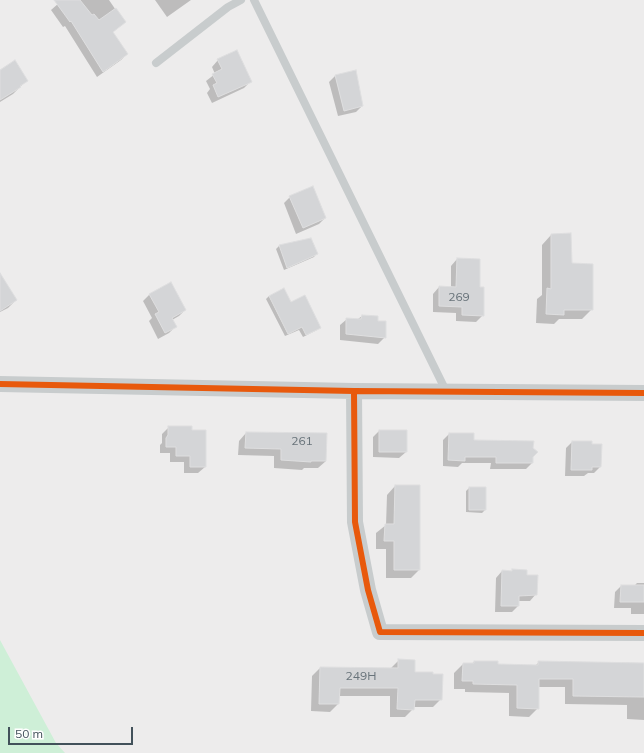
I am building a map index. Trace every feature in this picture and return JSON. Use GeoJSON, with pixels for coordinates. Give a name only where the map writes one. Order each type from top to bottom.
{"type":"FeatureCollection","features":[{"type":"Feature","properties":{"kind":"street"},"geometry":{"type":"LineString","coordinates":[[0,384],[644,393]]}},
{"type":"Feature","properties":{"kind":"street"},"geometry":{"type":"LineString","coordinates":[[354,390],[355,522],[368,590],[380,632],[644,633]]}},
{"type":"Feature","properties":{"kind":"lane"},"geometry":{"type":"LineString","coordinates":[[156,63],[228,7],[240,0]]}},
{"type":"Feature","properties":{"kind":"lane"},"geometry":{"type":"LineString","coordinates":[[254,0],[446,391]]}},
{"type":"Feature","properties":{"kind":"green space"},"geometry":{"type":"Polygon","coordinates":[[[0,640],[56,743],[65,753],[0,753],[0,640]]]}},
{"type":"Feature","properties":{"kind":"building"},"geometry":{"type":"Polygon","coordinates":[[[54,0],[80,0],[92,15],[94,14],[99,20],[116,8],[126,22],[113,32],[128,54],[103,72],[71,21],[70,22],[54,0]]]}},
{"type":"Feature","properties":{"kind":"building"},"geometry":{"type":"Polygon","coordinates":[[[237,50],[252,82],[218,97],[213,85],[217,83],[212,74],[222,69],[217,59],[237,50]]]}},
{"type":"Feature","properties":{"kind":"building"},"geometry":{"type":"Polygon","coordinates":[[[15,60],[28,81],[0,100],[0,70],[15,60]]]}},
{"type":"Feature","properties":{"kind":"building"},"geometry":{"type":"Polygon","coordinates":[[[356,70],[363,106],[344,111],[335,75],[356,70]]]}},
{"type":"Feature","properties":{"kind":"building"},"geometry":{"type":"Polygon","coordinates":[[[313,186],[326,218],[303,228],[289,196],[313,186]]]}},
{"type":"Feature","properties":{"kind":"building"},"geometry":{"type":"Polygon","coordinates":[[[571,233],[572,263],[593,264],[593,310],[564,310],[564,315],[546,314],[547,288],[551,289],[551,234],[571,233]]]}},
{"type":"Feature","properties":{"kind":"building"},"geometry":{"type":"Polygon","coordinates":[[[311,238],[318,254],[287,268],[279,245],[311,238]]]}},
{"type":"Feature","properties":{"kind":"building"},"geometry":{"type":"Polygon","coordinates":[[[457,258],[480,259],[480,287],[484,287],[484,316],[462,315],[462,307],[439,306],[439,286],[456,287],[457,258]]]}},
{"type":"Feature","properties":{"kind":"building"},"geometry":{"type":"Polygon","coordinates":[[[0,273],[17,300],[0,311],[0,273]]]}},
{"type":"Feature","properties":{"kind":"building"},"geometry":{"type":"Polygon","coordinates":[[[171,282],[186,310],[172,318],[177,327],[165,333],[155,314],[159,312],[149,294],[171,282]]]}},
{"type":"Feature","properties":{"kind":"building"},"geometry":{"type":"Polygon","coordinates":[[[284,288],[291,302],[305,295],[321,328],[306,335],[302,327],[288,334],[269,296],[284,288]]]}},
{"type":"Feature","properties":{"kind":"building"},"geometry":{"type":"Polygon","coordinates":[[[362,315],[378,316],[378,321],[386,321],[386,338],[346,334],[346,318],[361,319],[362,315]]]}},
{"type":"Feature","properties":{"kind":"building"},"geometry":{"type":"Polygon","coordinates":[[[168,426],[192,426],[192,430],[206,430],[206,467],[190,467],[190,456],[176,456],[176,447],[166,447],[168,426]]]}},
{"type":"Feature","properties":{"kind":"building"},"geometry":{"type":"Polygon","coordinates":[[[379,430],[407,430],[407,452],[379,452],[379,430]]]}},
{"type":"Feature","properties":{"kind":"building"},"geometry":{"type":"Polygon","coordinates":[[[246,432],[327,433],[326,461],[311,462],[281,460],[281,449],[245,448],[246,432]]]}},
{"type":"Feature","properties":{"kind":"building"},"geometry":{"type":"Polygon","coordinates":[[[449,433],[474,433],[474,440],[534,441],[533,448],[538,452],[533,457],[533,463],[496,463],[496,457],[465,457],[465,461],[448,460],[449,433]]]}},
{"type":"Feature","properties":{"kind":"building"},"geometry":{"type":"Polygon","coordinates":[[[572,441],[592,441],[592,444],[602,444],[601,467],[592,467],[592,470],[571,470],[572,441]]]}},
{"type":"Feature","properties":{"kind":"building"},"geometry":{"type":"Polygon","coordinates":[[[395,485],[420,485],[420,570],[394,570],[394,541],[384,541],[385,524],[394,524],[395,485]]]}},
{"type":"Feature","properties":{"kind":"building"},"geometry":{"type":"Polygon","coordinates":[[[469,487],[486,487],[486,510],[469,510],[469,487]]]}},
{"type":"Feature","properties":{"kind":"building"},"geometry":{"type":"Polygon","coordinates":[[[512,569],[527,570],[527,575],[538,575],[537,595],[519,596],[519,606],[501,606],[502,570],[512,571],[512,569]]]}},
{"type":"Feature","properties":{"kind":"building"},"geometry":{"type":"Polygon","coordinates":[[[621,585],[644,585],[644,602],[620,602],[621,585]]]}},
{"type":"Feature","properties":{"kind":"building"},"geometry":{"type":"Polygon","coordinates":[[[398,659],[415,660],[415,672],[433,672],[433,674],[443,674],[442,700],[415,700],[414,710],[397,709],[398,688],[340,688],[339,704],[319,704],[320,667],[398,668],[398,659]]]}},
{"type":"Feature","properties":{"kind":"building"},"geometry":{"type":"Polygon","coordinates":[[[474,661],[498,661],[498,664],[538,665],[538,661],[644,663],[644,697],[573,696],[573,679],[539,679],[539,709],[517,708],[517,685],[473,684],[473,681],[462,681],[463,663],[474,663],[474,661]]]}},
{"type":"Feature","properties":{"kind":"cycle path"},"geometry":{"type":"LineString","coordinates":[[0,384],[354,391],[644,393]]}},
{"type":"Feature","properties":{"kind":"cycle path"},"geometry":{"type":"LineString","coordinates":[[354,391],[355,522],[368,590],[380,632],[644,633]]}}]}
